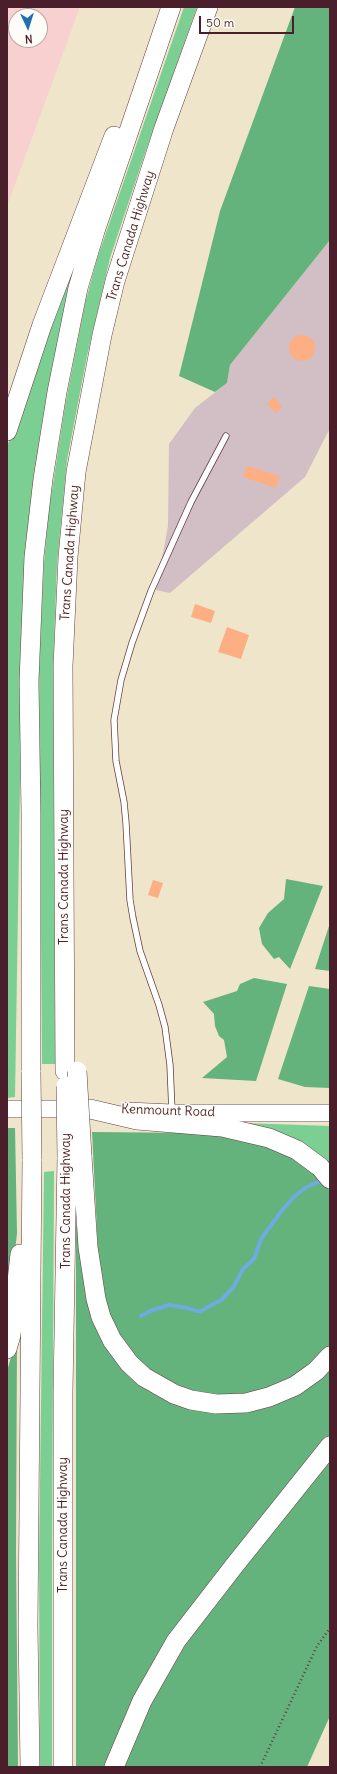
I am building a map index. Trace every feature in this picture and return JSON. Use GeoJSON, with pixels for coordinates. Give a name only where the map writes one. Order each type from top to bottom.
{"type":"FeatureCollection","features":[{"type":"Feature","properties":{"kind":"highway"},"geometry":{"type":"LineString","coordinates":[[7,431],[50,305],[162,7]]}},
{"type":"Feature","properties":{"kind":"highway"},"geometry":{"type":"LineString","coordinates":[[30,1767],[28,1626],[32,1159],[29,681],[34,557],[43,479],[56,392],[78,288],[110,187],[171,7]]}},
{"type":"Feature","properties":{"kind":"highway","name":"Trans Canada Highway"},"geometry":{"type":"LineString","coordinates":[[62,1767],[63,1392],[74,1156],[64,886],[63,679],[64,623],[70,529],[81,444],[102,335],[118,274],[164,128],[208,7]]}},
{"type":"Feature","properties":{"kind":"highway"},"geometry":{"type":"LineString","coordinates":[[90,1109],[137,1120],[222,1128],[269,1138],[297,1150],[320,1167],[330,1179]]}},
{"type":"Feature","properties":{"kind":"highway"},"geometry":{"type":"LineString","coordinates":[[74,1156],[96,1299],[103,1322],[112,1340],[129,1363],[144,1377],[170,1392],[191,1400],[216,1404],[246,1402],[269,1398],[295,1386],[316,1371],[330,1356]]}},
{"type":"Feature","properties":{"kind":"highway"},"geometry":{"type":"LineString","coordinates":[[7,1349],[11,1335],[32,1159]]}},
{"type":"Feature","properties":{"kind":"highway"},"geometry":{"type":"LineString","coordinates":[[114,1767],[142,1701],[176,1641],[195,1615],[330,1446]]}},
{"type":"Feature","properties":{"kind":"main road","name":"Kenmount Road"},"geometry":{"type":"LineString","coordinates":[[7,1109],[90,1109],[172,1113],[330,1113]]}},
{"type":"Feature","properties":{"kind":"lane"},"geometry":{"type":"LineString","coordinates":[[172,1113],[170,1065],[165,1027],[140,951],[130,900],[126,823],[124,802],[116,761],[114,720],[121,680],[132,643],[151,591],[191,502],[226,436]]}},
{"type":"Feature","properties":{"kind":"path"},"geometry":{"type":"LineString","coordinates":[[260,1767],[317,1646],[330,1628]]}},
{"type":"Feature","properties":{"kind":"shaded area"},"geometry":{"type":"Polygon","coordinates":[[[7,7],[80,7],[7,206],[7,7]]]}},
{"type":"Feature","properties":{"kind":"shaded area"},"geometry":{"type":"Polygon","coordinates":[[[330,240],[330,430],[305,477],[170,593],[156,590],[168,526],[169,444],[195,408],[227,383],[230,365],[330,240]]]}},
{"type":"Feature","properties":{"kind":"green space"},"geometry":{"type":"Polygon","coordinates":[[[184,7],[197,7],[145,153],[110,258],[87,356],[67,460],[57,564],[53,667],[55,1064],[42,1064],[39,668],[44,562],[49,510],[65,406],[85,303],[98,256],[184,7]]]}},
{"type":"Feature","properties":{"kind":"green space"},"geometry":{"type":"Polygon","coordinates":[[[295,7],[330,7],[330,240],[230,365],[227,383],[215,392],[179,376],[220,211],[295,7]]]}},
{"type":"Feature","properties":{"kind":"green space"},"geometry":{"type":"Polygon","coordinates":[[[85,237],[22,659],[15,1097],[7,1098],[7,447],[52,311],[85,237]]]}},
{"type":"Feature","properties":{"kind":"green space"},"geometry":{"type":"Polygon","coordinates":[[[286,879],[323,886],[290,969],[279,957],[274,959],[262,944],[259,928],[268,913],[284,899],[286,879]]]}},
{"type":"Feature","properties":{"kind":"green space"},"geometry":{"type":"Polygon","coordinates":[[[330,923],[330,971],[315,969],[330,923]]]}},
{"type":"Feature","properties":{"kind":"green space"},"geometry":{"type":"Polygon","coordinates":[[[254,978],[287,984],[256,1081],[202,1078],[227,1057],[224,1040],[219,1036],[215,1026],[214,1014],[203,1002],[237,991],[240,984],[254,978]]]}},
{"type":"Feature","properties":{"kind":"green space"},"geometry":{"type":"Polygon","coordinates":[[[309,986],[330,989],[330,1088],[305,1087],[278,1079],[309,986]]]}},
{"type":"Feature","properties":{"kind":"green space"},"geometry":{"type":"Polygon","coordinates":[[[243,1123],[330,1126],[330,1169],[243,1123]]]}},
{"type":"Feature","properties":{"kind":"green space"},"geometry":{"type":"Polygon","coordinates":[[[7,1128],[15,1128],[17,1233],[7,1327],[7,1128]]]}},
{"type":"Feature","properties":{"kind":"green space"},"geometry":{"type":"Polygon","coordinates":[[[92,1132],[200,1133],[254,1141],[299,1161],[324,1183],[330,1191],[330,1345],[323,1354],[282,1385],[233,1397],[189,1391],[155,1375],[125,1347],[107,1308],[98,1251],[92,1132]]]}},
{"type":"Feature","properties":{"kind":"green space"},"geometry":{"type":"Polygon","coordinates":[[[54,1171],[52,1767],[40,1767],[39,1562],[44,1172],[54,1171]]]}},
{"type":"Feature","properties":{"kind":"green space"},"geometry":{"type":"Polygon","coordinates":[[[76,1222],[84,1276],[100,1337],[204,1409],[330,1366],[330,1435],[262,1521],[108,1767],[76,1767],[76,1222]]]}},
{"type":"Feature","properties":{"kind":"green space"},"geometry":{"type":"Polygon","coordinates":[[[17,1337],[16,1552],[18,1767],[7,1767],[7,1371],[17,1337]]]}},
{"type":"Feature","properties":{"kind":"green space"},"geometry":{"type":"Polygon","coordinates":[[[330,1460],[330,1716],[307,1767],[122,1767],[143,1717],[192,1633],[330,1460]]]}},
{"type":"Feature","properties":{"kind":"building"},"geometry":{"type":"Polygon","coordinates":[[[302,335],[311,339],[315,348],[311,357],[302,361],[293,357],[289,348],[293,339],[302,335]]]}},
{"type":"Feature","properties":{"kind":"building"},"geometry":{"type":"Polygon","coordinates":[[[274,397],[282,407],[275,413],[267,403],[274,397]]]}},
{"type":"Feature","properties":{"kind":"building"},"geometry":{"type":"Polygon","coordinates":[[[247,466],[280,476],[276,488],[243,477],[247,466]]]}},
{"type":"Feature","properties":{"kind":"building"},"geometry":{"type":"Polygon","coordinates":[[[195,604],[215,611],[211,623],[191,617],[195,604]]]}},
{"type":"Feature","properties":{"kind":"building"},"geometry":{"type":"Polygon","coordinates":[[[227,627],[249,635],[241,659],[218,652],[227,627]]]}},
{"type":"Feature","properties":{"kind":"building"},"geometry":{"type":"Polygon","coordinates":[[[153,880],[163,883],[158,898],[148,895],[153,880]]]}},
{"type":"Feature","properties":{"kind":"waterway"},"geometry":{"type":"LineString","coordinates":[[141,1316],[150,1311],[169,1305],[201,1311],[221,1300],[233,1288],[243,1269],[254,1259],[261,1239],[283,1209],[305,1188],[320,1181]]}}]}
